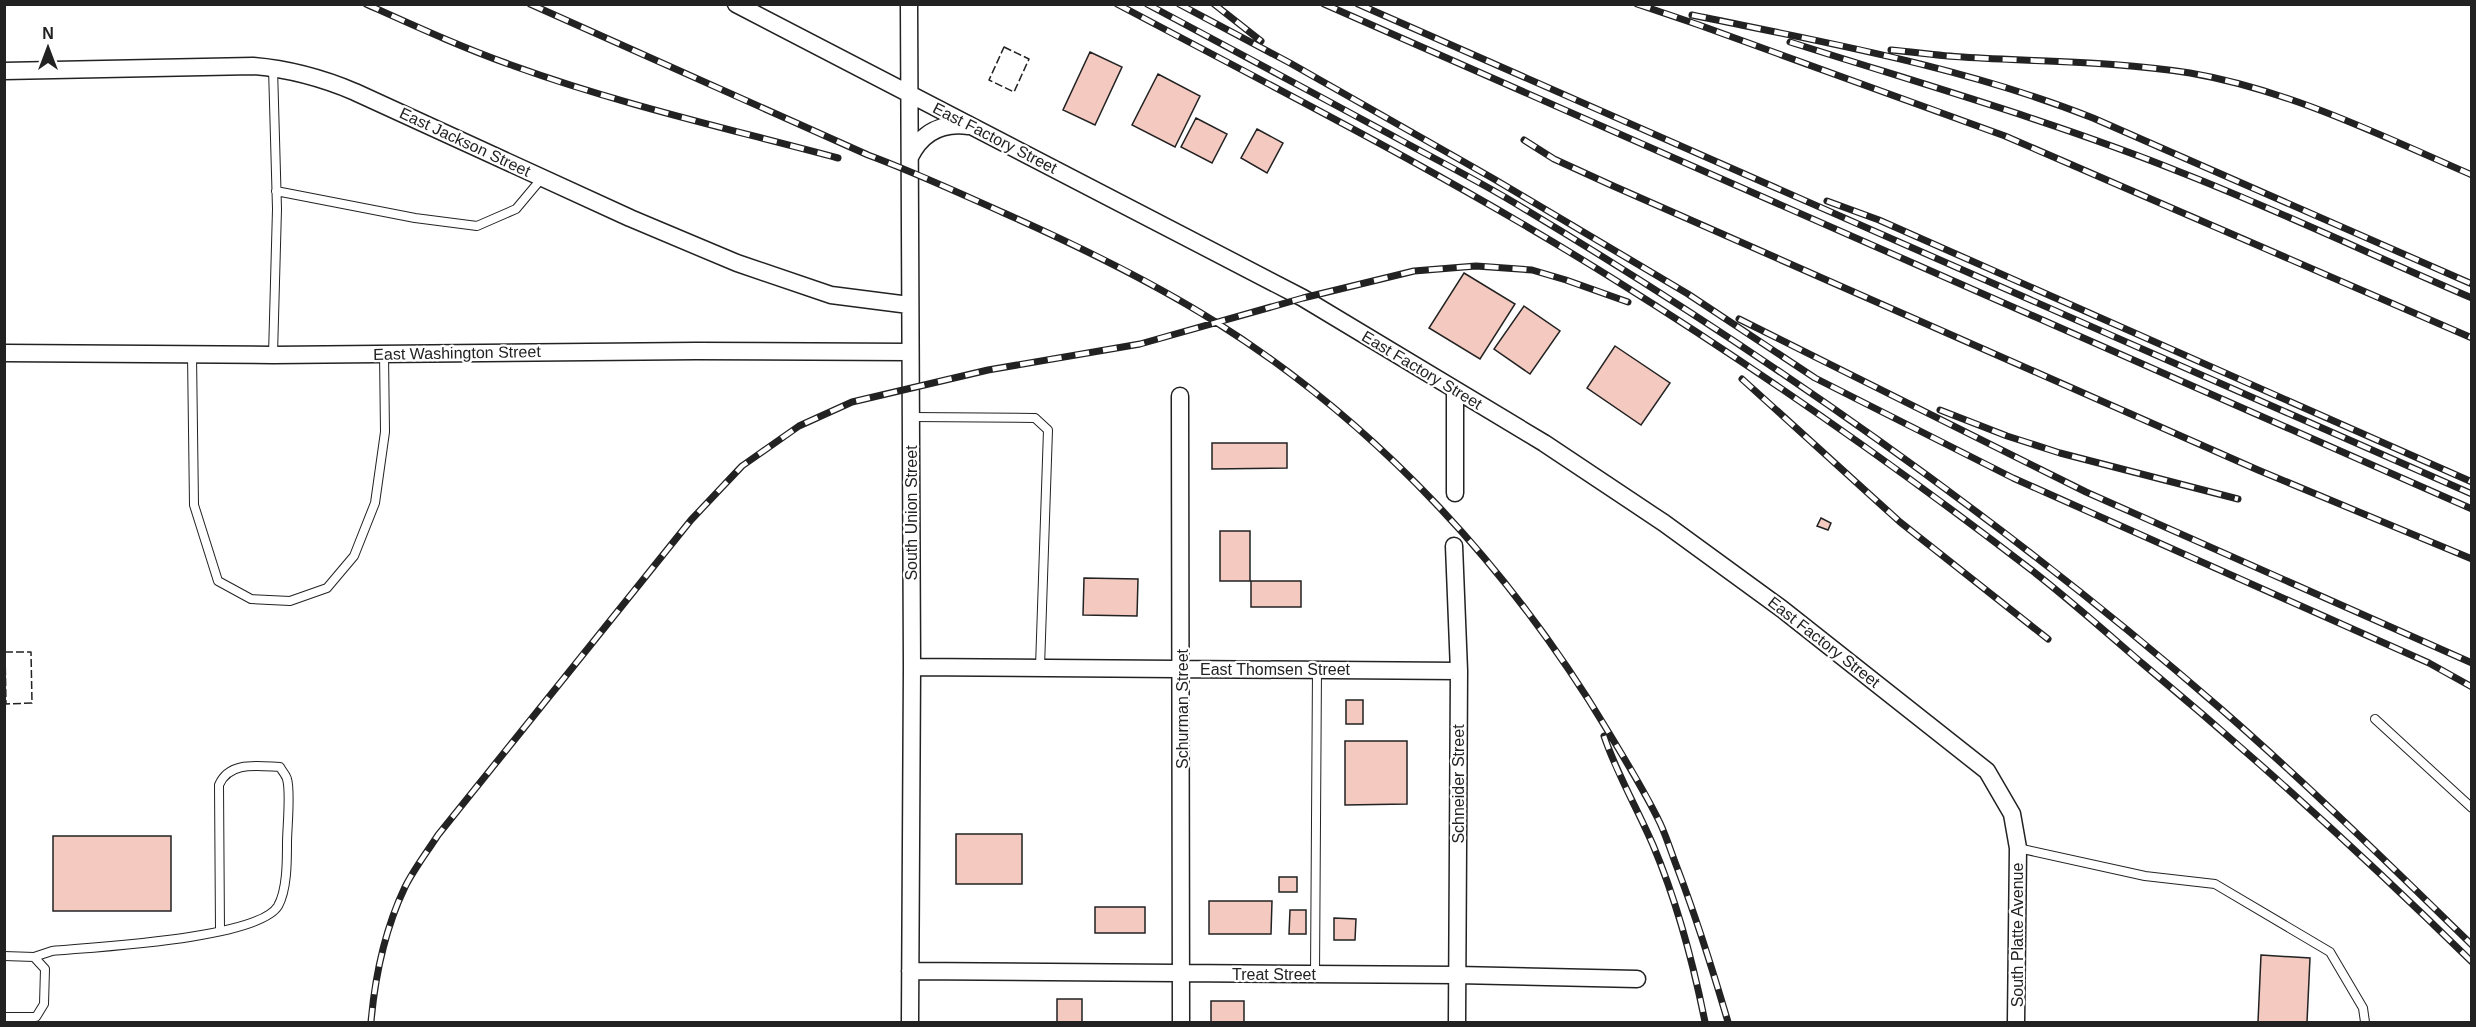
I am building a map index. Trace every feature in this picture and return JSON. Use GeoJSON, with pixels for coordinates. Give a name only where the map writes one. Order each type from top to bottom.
{"type":"FeatureCollection","features":[{"type":"Feature","properties":{"kind":"street","name":"East Factory Street"},"geometry":{"type":"LineString","coordinates":[[735,4],[1303,298],[1544,443],[1664,524],[1782,609],[1987,771],[2013,814],[2018,848]]}},
{"type":"Feature","properties":{"kind":"street","name":"South Union Street"},"geometry":{"type":"LineString","coordinates":[[909,4],[912,667],[910,1023]]}},
{"type":"Feature","properties":{"kind":"street","name":"East Jackson Street"},"geometry":{"type":"LineString","coordinates":[[4,71],[273,68],[317,77],[680,239],[788,281],[831,295],[909,305]]}},
{"type":"Feature","properties":{"kind":"street"},"geometry":{"type":"LineString","coordinates":[[909,157],[919,142],[933,130],[954,125],[975,127]]}},
{"type":"Feature","properties":{"kind":"street","name":"East Washington Street"},"geometry":{"type":"LineString","coordinates":[[4,353],[273,356],[696,351],[910,352]]}},
{"type":"Feature","properties":{"kind":"street"},"geometry":{"type":"LineString","coordinates":[[1455,390],[1455,493]]}},
{"type":"Feature","properties":{"kind":"street","name":"Schurman Street"},"geometry":{"type":"LineString","coordinates":[[1180,396],[1181,1023]]}},
{"type":"Feature","properties":{"kind":"street","name":"Schneider Street"},"geometry":{"type":"LineString","coordinates":[[1454,546],[1459,670],[1457,1023]]}},
{"type":"Feature","properties":{"kind":"street","name":"East Thomsen Street"},"geometry":{"type":"LineString","coordinates":[[912,667],[1459,670]]}},
{"type":"Feature","properties":{"kind":"street","name":"South Platte Avenue"},"geometry":{"type":"LineString","coordinates":[[2016,1023],[2018,848]]}},
{"type":"Feature","properties":{"kind":"street","name":"Treat Street"},"geometry":{"type":"LineString","coordinates":[[910,971],[1457,975],[1637,979]]}},
{"type":"Feature","properties":{"kind":"lane"},"geometry":{"type":"LineString","coordinates":[[273,68],[276,191],[273,356]]}},
{"type":"Feature","properties":{"kind":"lane"},"geometry":{"type":"LineString","coordinates":[[276,191],[415,218],[477,226],[516,209],[542,177]]}},
{"type":"Feature","properties":{"kind":"lane"},"geometry":{"type":"LineString","coordinates":[[192,355],[194,505],[218,581],[251,599],[290,601],[327,588],[354,556],[375,502],[385,432],[384,354]]}},
{"type":"Feature","properties":{"kind":"lane"},"geometry":{"type":"LineString","coordinates":[[911,417],[1035,418],[1048,430],[1040,668]]}},
{"type":"Feature","properties":{"kind":"lane"},"geometry":{"type":"LineString","coordinates":[[1315,974],[1317,669]]}},
{"type":"Feature","properties":{"kind":"lane"},"geometry":{"type":"LineString","coordinates":[[2375,719],[2472,808]]}},
{"type":"Feature","properties":{"kind":"lane"},"geometry":{"type":"LineString","coordinates":[[4,956],[34,957],[52,951],[195,936],[220,932],[246,927],[270,916],[278,907],[282,893],[287,854],[287,780],[280,767],[235,767],[223,774],[219,785],[220,932]]}},
{"type":"Feature","properties":{"kind":"lane"},"geometry":{"type":"LineString","coordinates":[[2018,848],[2145,876],[2215,884],[2330,952],[2363,1008],[2365,1023]]}},
{"type":"Feature","properties":{"kind":"lane"},"geometry":{"type":"LineString","coordinates":[[4,1017],[36,1017],[44,1004],[45,969],[34,957]]}},
{"type":"Feature","properties":{"kind":"building"},"geometry":{"type":"Polygon","coordinates":[[[1090,52],[1122,67],[1095,125],[1063,110],[1090,52]]]}},
{"type":"Feature","properties":{"kind":"building"},"geometry":{"type":"Polygon","coordinates":[[[1158,74],[1200,96],[1175,147],[1132,125],[1158,74]]]}},
{"type":"Feature","properties":{"kind":"building"},"geometry":{"type":"Polygon","coordinates":[[[1196,118],[1227,134],[1212,163],[1181,147],[1196,118]]]}},
{"type":"Feature","properties":{"kind":"building"},"geometry":{"type":"Polygon","coordinates":[[[1257,129],[1283,143],[1267,173],[1241,158],[1257,129]]]}},
{"type":"Feature","properties":{"kind":"building"},"geometry":{"type":"Polygon","coordinates":[[[1464,273],[1515,304],[1480,359],[1429,328],[1464,273]]]}},
{"type":"Feature","properties":{"kind":"building"},"geometry":{"type":"Polygon","coordinates":[[[1524,306],[1560,331],[1530,374],[1494,349],[1524,306]]]}},
{"type":"Feature","properties":{"kind":"building"},"geometry":{"type":"Polygon","coordinates":[[[1615,346],[1670,383],[1641,425],[1587,388],[1615,346]]]}},
{"type":"Feature","properties":{"kind":"building"},"geometry":{"type":"Polygon","coordinates":[[[1212,443],[1287,443],[1287,468],[1212,469],[1212,443]]]}},
{"type":"Feature","properties":{"kind":"building"},"geometry":{"type":"Polygon","coordinates":[[[1821,518],[1831,523],[1828,530],[1817,526],[1821,518]]]}},
{"type":"Feature","properties":{"kind":"building"},"geometry":{"type":"Polygon","coordinates":[[[1220,531],[1250,531],[1250,581],[1220,581],[1220,531]]]}},
{"type":"Feature","properties":{"kind":"building"},"geometry":{"type":"Polygon","coordinates":[[[1084,578],[1138,579],[1137,616],[1083,615],[1084,578]]]}},
{"type":"Feature","properties":{"kind":"building"},"geometry":{"type":"Polygon","coordinates":[[[1251,581],[1301,581],[1301,607],[1251,607],[1251,581]]]}},
{"type":"Feature","properties":{"kind":"building"},"geometry":{"type":"Polygon","coordinates":[[[1346,700],[1363,700],[1363,724],[1346,724],[1346,700]]]}},
{"type":"Feature","properties":{"kind":"building"},"geometry":{"type":"Polygon","coordinates":[[[1345,741],[1407,741],[1407,804],[1345,805],[1345,741]]]}},
{"type":"Feature","properties":{"kind":"building"},"geometry":{"type":"Polygon","coordinates":[[[956,834],[1022,834],[1022,884],[956,884],[956,834]]]}},
{"type":"Feature","properties":{"kind":"building"},"geometry":{"type":"Polygon","coordinates":[[[53,836],[171,836],[171,911],[53,911],[53,836]]]}},
{"type":"Feature","properties":{"kind":"building"},"geometry":{"type":"Polygon","coordinates":[[[1279,877],[1297,877],[1297,892],[1279,892],[1279,877]]]}},
{"type":"Feature","properties":{"kind":"building"},"geometry":{"type":"Polygon","coordinates":[[[1209,901],[1272,901],[1271,934],[1209,934],[1209,901]]]}},
{"type":"Feature","properties":{"kind":"building"},"geometry":{"type":"Polygon","coordinates":[[[1095,907],[1145,907],[1145,933],[1095,933],[1095,907]]]}},
{"type":"Feature","properties":{"kind":"building"},"geometry":{"type":"Polygon","coordinates":[[[1290,910],[1306,910],[1306,934],[1289,934],[1290,910]]]}},
{"type":"Feature","properties":{"kind":"building"},"geometry":{"type":"Polygon","coordinates":[[[1334,918],[1356,919],[1355,940],[1334,940],[1334,918]]]}},
{"type":"Feature","properties":{"kind":"building"},"geometry":{"type":"Polygon","coordinates":[[[2261,955],[2310,958],[2307,1022],[2258,1022],[2261,955]]]}},
{"type":"Feature","properties":{"kind":"building"},"geometry":{"type":"Polygon","coordinates":[[[1057,999],[1082,999],[1082,1022],[1057,1022],[1057,999]]]}},
{"type":"Feature","properties":{"kind":"building"},"geometry":{"type":"Polygon","coordinates":[[[1211,1001],[1244,1001],[1244,1022],[1211,1022],[1211,1001]]]}},
{"type":"Feature","properties":{"kind":"railway"},"geometry":{"type":"LineString","coordinates":[[366,4],[476,52],[554,80],[838,158]]}},
{"type":"Feature","properties":{"kind":"railway"},"geometry":{"type":"LineString","coordinates":[[530,4],[868,155],[953,190],[1111,263],[1214,321],[1274,361],[1331,405],[1385,453],[1484,557],[1571,672],[1629,766],[1660,823],[1711,965],[1728,1022]]}},
{"type":"Feature","properties":{"kind":"railway"},"geometry":{"type":"LineString","coordinates":[[1117,4],[1369,138],[1554,243],[1722,349],[1880,458],[2034,572],[2089,617],[2310,809],[2472,962]]}},
{"type":"Feature","properties":{"kind":"railway"},"geometry":{"type":"LineString","coordinates":[[1147,4],[1508,199],[1694,315],[1876,438],[2052,569],[2221,709],[2317,796],[2472,945]]}},
{"type":"Feature","properties":{"kind":"railway"},"geometry":{"type":"LineString","coordinates":[[1179,4],[1290,63],[1494,179],[1688,294],[1815,378],[2013,478],[2429,663],[2472,687]]}},
{"type":"Feature","properties":{"kind":"railway"},"geometry":{"type":"LineString","coordinates":[[1214,4],[1261,41]]}},
{"type":"Feature","properties":{"kind":"railway"},"geometry":{"type":"LineString","coordinates":[[1324,4],[2472,509]]}},
{"type":"Feature","properties":{"kind":"railway"},"geometry":{"type":"LineString","coordinates":[[1358,4],[2472,494]]}},
{"type":"Feature","properties":{"kind":"railway"},"geometry":{"type":"LineString","coordinates":[[1637,4],[2005,136],[2472,338]]}},
{"type":"Feature","properties":{"kind":"railway"},"geometry":{"type":"LineString","coordinates":[[1692,15],[1945,70],[2044,100],[2093,118],[2472,284]]}},
{"type":"Feature","properties":{"kind":"railway"},"geometry":{"type":"LineString","coordinates":[[1790,42],[1989,104],[2136,155],[2257,204],[2472,298]]}},
{"type":"Feature","properties":{"kind":"railway"},"geometry":{"type":"LineString","coordinates":[[1891,50],[1954,56],[2134,66],[2190,73],[2263,90],[2334,115],[2472,175]]}},
{"type":"Feature","properties":{"kind":"railway"},"geometry":{"type":"LineString","coordinates":[[1524,140],[1554,159],[1611,185],[2258,470],[2472,559]]}},
{"type":"Feature","properties":{"kind":"railway"},"geometry":{"type":"LineString","coordinates":[[1827,201],[1879,220],[2472,482]]}},
{"type":"Feature","properties":{"kind":"railway"},"geometry":{"type":"LineString","coordinates":[[371,1022],[378,970],[392,919],[416,867],[438,835],[691,520],[742,466],[799,426],[852,402],[988,370],[1140,344],[1303,298],[1414,271],[1476,266],[1532,270],[1628,302]]}},
{"type":"Feature","properties":{"kind":"railway"},"geometry":{"type":"LineString","coordinates":[[1739,319],[2086,492],[2472,663]]}},
{"type":"Feature","properties":{"kind":"railway"},"geometry":{"type":"LineString","coordinates":[[1742,379],[1900,522],[2048,639]]}},
{"type":"Feature","properties":{"kind":"railway"},"geometry":{"type":"LineString","coordinates":[[1940,410],[2007,436],[2060,453],[2238,499]]}},
{"type":"Feature","properties":{"kind":"railway"},"geometry":{"type":"LineString","coordinates":[[1604,736],[1670,888],[1690,955],[1705,1022]]}},
{"type":"Feature","properties":{"kind":"fence"},"geometry":{"type":"LineString","coordinates":[[1004,47],[1029,59],[1014,92],[989,80],[1004,47]]}},
{"type":"Feature","properties":{"kind":"fence"},"geometry":{"type":"LineString","coordinates":[[5,652],[31,652],[32,703],[6,704],[5,652]]}}]}
